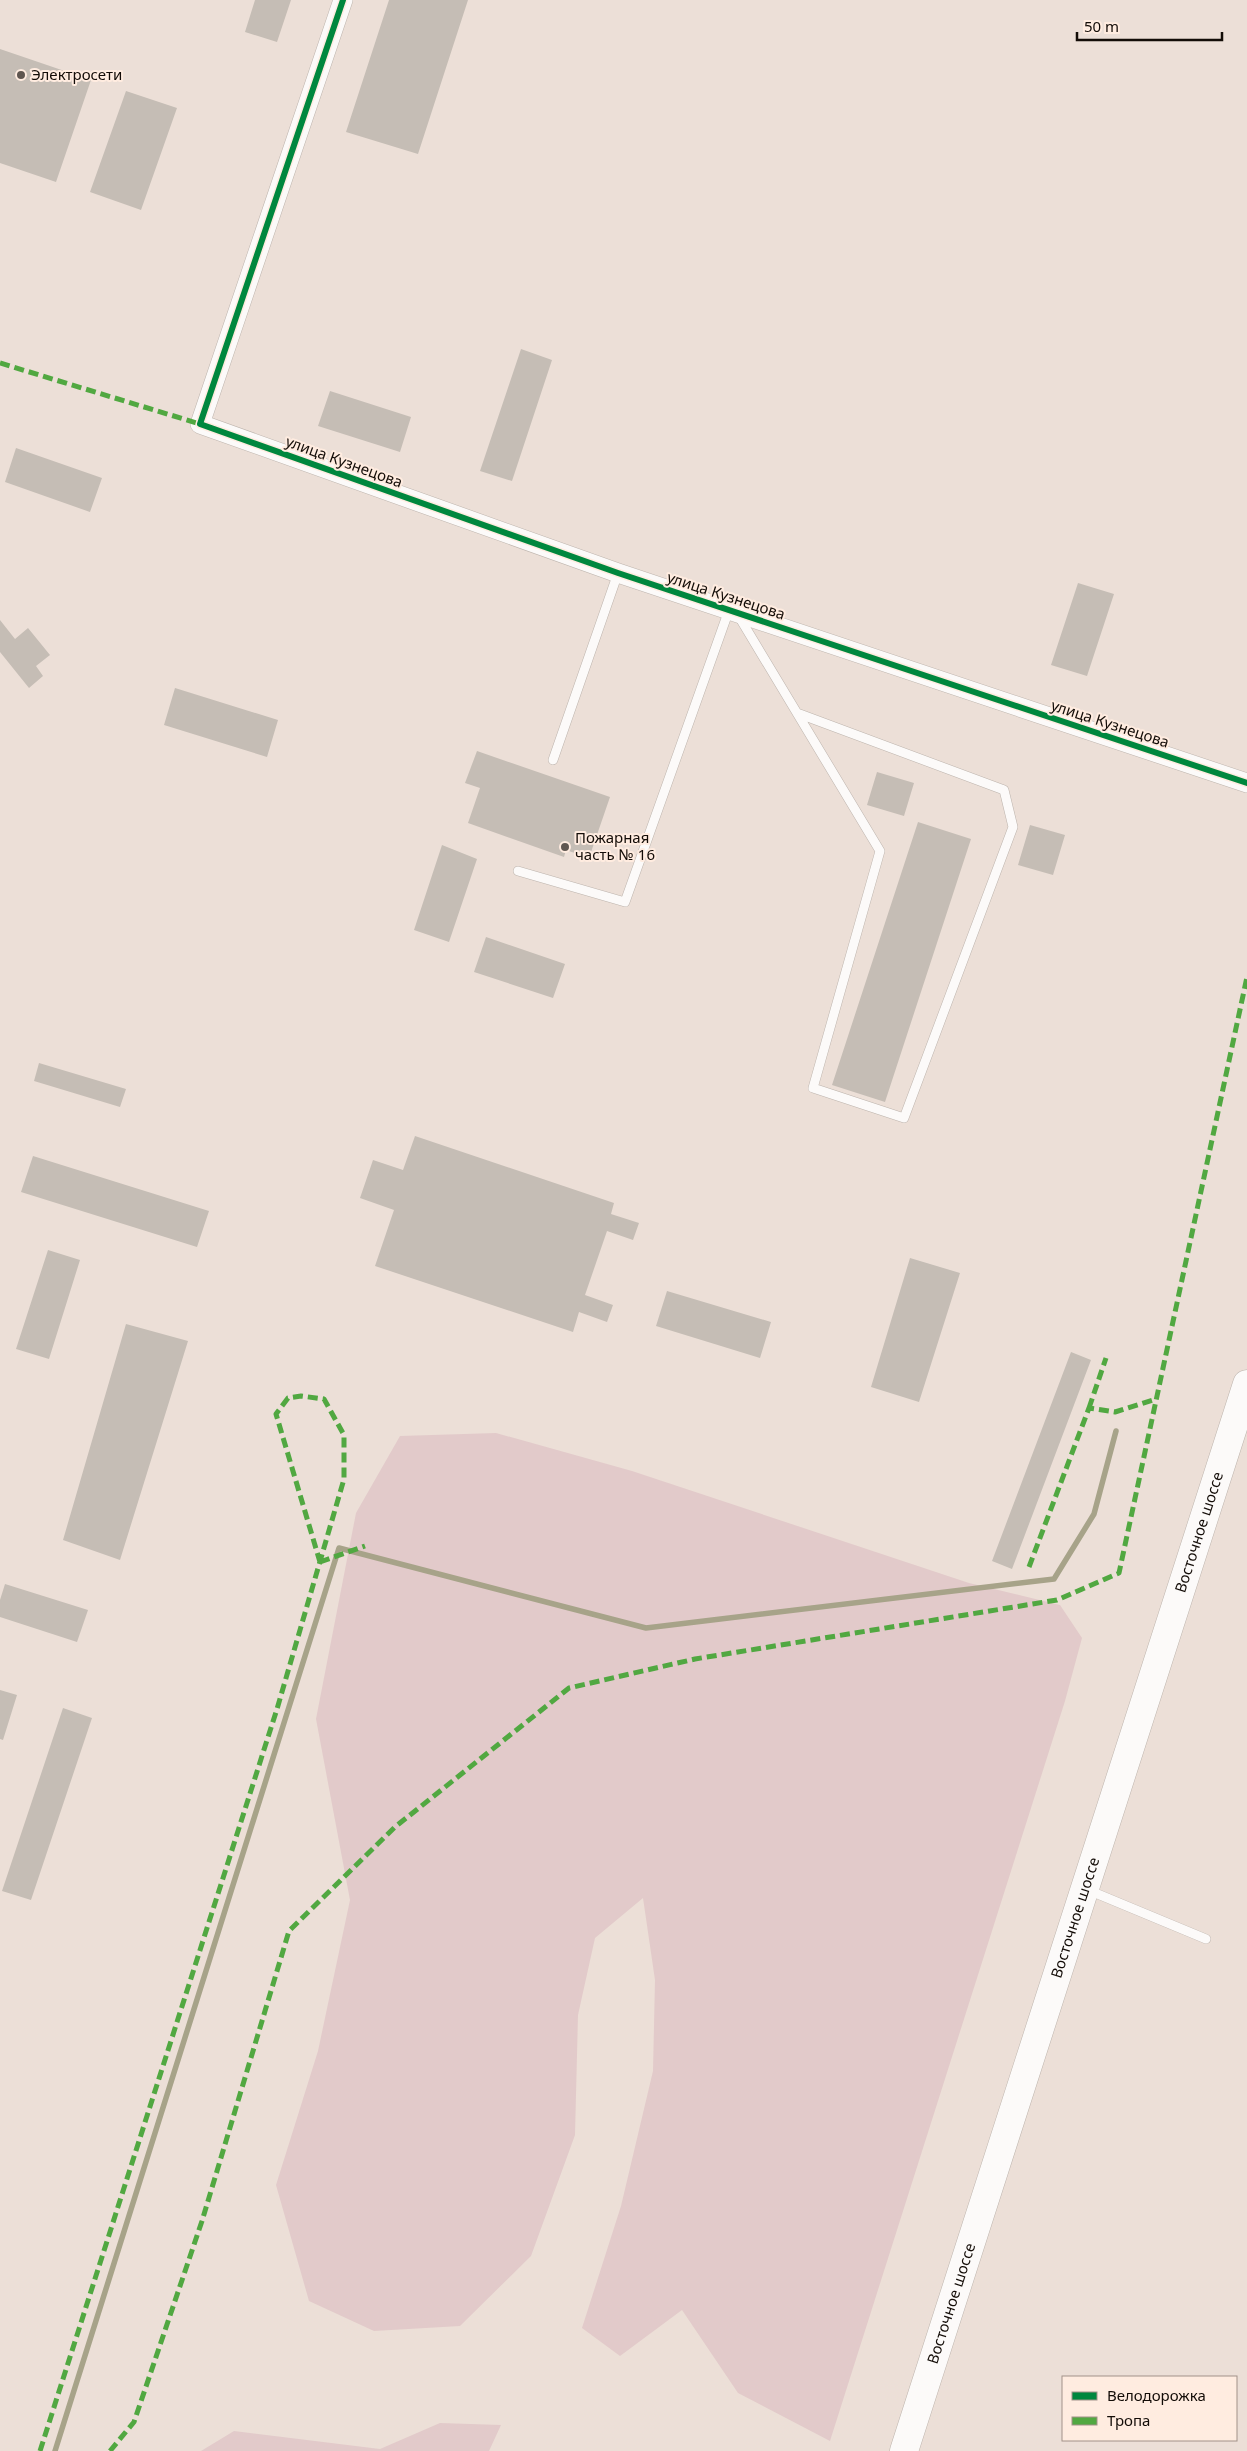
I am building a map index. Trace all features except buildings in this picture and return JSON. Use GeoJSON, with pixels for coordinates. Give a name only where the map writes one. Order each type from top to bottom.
{"type":"FeatureCollection","features":[{"type":"Feature","properties":{"kind":"main road","name":"Восточное шоссе"},"geometry":{"type":"LineString","coordinates":[[904,2451],[1247,1384]]}},
{"type":"Feature","properties":{"kind":"street","name":"улица Кузнецова"},"geometry":{"type":"LineString","coordinates":[[343,0],[200,424],[618,573],[1247,783]]}},
{"type":"Feature","properties":{"kind":"lane"},"geometry":{"type":"LineString","coordinates":[[553,760],[618,573]]}},
{"type":"Feature","properties":{"kind":"lane"},"geometry":{"type":"LineString","coordinates":[[733,611],[880,851],[813,1088],[904,1118],[1013,827],[1004,790],[797,713]]}},
{"type":"Feature","properties":{"kind":"lane"},"geometry":{"type":"LineString","coordinates":[[518,872],[625,902],[733,611]]}},
{"type":"Feature","properties":{"kind":"lane"},"geometry":{"type":"LineString","coordinates":[[1085,1889],[1206,1939]]}},
{"type":"Feature","properties":{"kind":"shaded area"},"geometry":{"type":"Polygon","coordinates":[[[496,1433],[632,1471],[969,1583],[1060,1605],[1082,1638],[1065,1701],[830,2441],[738,2393],[682,2310],[620,2356],[582,2328],[621,2206],[653,2071],[655,1980],[643,1898],[595,1938],[578,2015],[575,2135],[531,2256],[460,2326],[374,2331],[309,2301],[276,2185],[318,2051],[350,1900],[316,1719],[356,1513],[400,1436],[496,1433]]]}},
{"type":"Feature","properties":{"kind":"shaded area"},"geometry":{"type":"Polygon","coordinates":[[[440,2423],[501,2425],[489,2451],[201,2451],[234,2431],[380,2449],[440,2423]]]}},
{"type":"Feature","properties":{"kind":"waterway"},"geometry":{"type":"LineString","coordinates":[[55,2451],[339,1548],[646,1628],[1054,1579],[1094,1514],[1116,1431]]}},
{"type":"Feature","properties":{"kind":"marked path"},"geometry":{"type":"LineString","coordinates":[[0,363],[200,424]]}},
{"type":"Feature","properties":{"kind":"marked path"},"geometry":{"type":"LineString","coordinates":[[110,2451],[134,2422],[202,2221],[289,1931],[395,1827],[569,1688],[695,1659],[1057,1600],[1119,1573],[1247,977]]}},
{"type":"Feature","properties":{"kind":"marked path"},"geometry":{"type":"LineString","coordinates":[[1089,1408],[1106,1358]]}},
{"type":"Feature","properties":{"kind":"marked path"},"geometry":{"type":"LineString","coordinates":[[40,2451],[277,1709],[344,1479],[344,1435],[324,1399],[301,1396],[288,1398],[276,1414],[320,1562]]}},
{"type":"Feature","properties":{"kind":"marked path"},"geometry":{"type":"LineString","coordinates":[[1029,1567],[1089,1408],[1115,1412],[1156,1399]]}},
{"type":"Feature","properties":{"kind":"marked path"},"geometry":{"type":"LineString","coordinates":[[320,1562],[365,1546]]}},
{"type":"Feature","properties":{"kind":"cycle path"},"geometry":{"type":"LineString","coordinates":[[343,0],[200,424],[618,573],[1247,783]]}},
{"type":"Feature","properties":{"kind":"place","name":"Электросети"},"geometry":{"type":"Point","coordinates":[21,75]}},
{"type":"Feature","properties":{"kind":"place","name":"Пожарная часть № 16"},"geometry":{"type":"Point","coordinates":[565,847]}}]}
